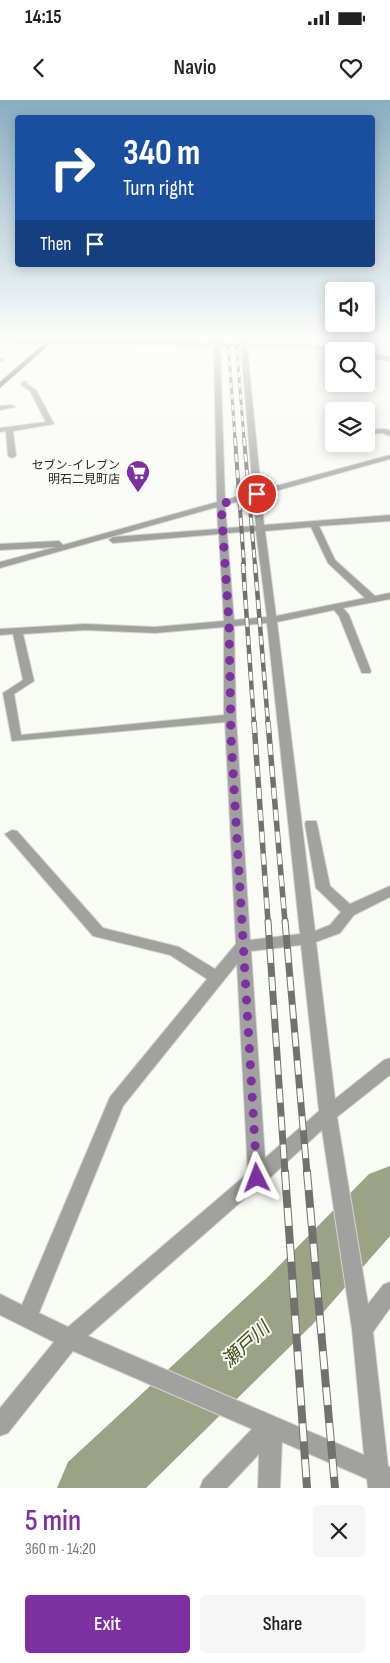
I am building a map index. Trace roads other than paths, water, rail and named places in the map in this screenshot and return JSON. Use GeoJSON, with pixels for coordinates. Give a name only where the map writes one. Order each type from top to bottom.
{"type":"FeatureCollection","features":[{"type":"Feature","properties":{"kind":"street"},"geometry":{"type":"LineString","coordinates":[[0,430],[50,424],[40,404]]}},
{"type":"Feature","properties":{"kind":"street"},"geometry":{"type":"LineString","coordinates":[[219,404],[222,531],[229,624],[230,718],[257,1178]]}},
{"type":"Feature","properties":{"kind":"street"},"geometry":{"type":"LineString","coordinates":[[249,404],[260,528],[328,1114],[362,1329],[382,1480]]}},
{"type":"Feature","properties":{"kind":"street"},"geometry":{"type":"LineString","coordinates":[[0,408],[12,407]]}},
{"type":"Feature","properties":{"kind":"street"},"geometry":{"type":"LineString","coordinates":[[9,429],[12,456]]}},
{"type":"Feature","properties":{"kind":"street"},"geometry":{"type":"LineString","coordinates":[[375,431],[382,431],[390,434]]}},
{"type":"Feature","properties":{"kind":"street"},"geometry":{"type":"LineString","coordinates":[[0,565],[390,457]]}},
{"type":"Feature","properties":{"kind":"street"},"geometry":{"type":"LineString","coordinates":[[0,547],[84,543],[390,518]]}},
{"type":"Feature","properties":{"kind":"street"},"geometry":{"type":"LineString","coordinates":[[314,524],[332,561],[372,599]]}},
{"type":"Feature","properties":{"kind":"street"},"geometry":{"type":"LineString","coordinates":[[0,632],[86,627],[155,630],[229,624],[272,620],[390,596]]}},
{"type":"Feature","properties":{"kind":"street"},"geometry":{"type":"LineString","coordinates":[[336,607],[344,615],[366,672]]}},
{"type":"Feature","properties":{"kind":"street"},"geometry":{"type":"LineString","coordinates":[[17,630],[29,681],[8,693],[16,739],[230,718]]}},
{"type":"Feature","properties":{"kind":"street"},"geometry":{"type":"LineString","coordinates":[[310,824],[323,888],[349,911]]}},
{"type":"Feature","properties":{"kind":"street"},"geometry":{"type":"LineString","coordinates":[[12,834],[98,932],[174,952],[217,978]]}},
{"type":"Feature","properties":{"kind":"street"},"geometry":{"type":"LineString","coordinates":[[27,1318],[116,1102],[243,946],[308,938],[335,929],[349,911],[390,891]]}},
{"type":"Feature","properties":{"kind":"street"},"geometry":{"type":"LineString","coordinates":[[0,1425],[70,1340],[193,1230],[257,1178],[328,1114],[390,1065]]}},
{"type":"Feature","properties":{"kind":"street"},"geometry":{"type":"LineString","coordinates":[[362,1329],[390,1292]]}},
{"type":"Feature","properties":{"kind":"street"},"geometry":{"type":"LineString","coordinates":[[0,1304],[70,1340],[270,1425],[382,1480]]}},
{"type":"Feature","properties":{"kind":"street"},"geometry":{"type":"LineString","coordinates":[[211,1488],[270,1425]]}},
{"type":"Feature","properties":{"kind":"street"},"geometry":{"type":"LineString","coordinates":[[269,1488],[270,1425]]}},
{"type":"Feature","properties":{"kind":"waterway","name":"瀬戸川"},"geometry":{"type":"LineString","coordinates":[[94,1488],[290,1301],[390,1193]]}},
{"type":"Feature","properties":{"kind":"railway"},"geometry":{"type":"LineString","coordinates":[[233,404],[235,439]]}},
{"type":"Feature","properties":{"kind":"railway"},"geometry":{"type":"LineString","coordinates":[[241,404],[244,439]]}},
{"type":"Feature","properties":{"kind":"railway"},"geometry":{"type":"LineString","coordinates":[[235,438],[244,565]]}},
{"type":"Feature","properties":{"kind":"railway"},"geometry":{"type":"LineString","coordinates":[[244,438],[255,565]]}},
{"type":"Feature","properties":{"kind":"railway"},"geometry":{"type":"LineString","coordinates":[[243,564],[254,723]]}},
{"type":"Feature","properties":{"kind":"railway"},"geometry":{"type":"LineString","coordinates":[[255,564],[268,723]]}},
{"type":"Feature","properties":{"kind":"railway"},"geometry":{"type":"LineString","coordinates":[[254,722],[268,922]]}},
{"type":"Feature","properties":{"kind":"railway"},"geometry":{"type":"LineString","coordinates":[[268,722],[285,922]]}},
{"type":"Feature","properties":{"kind":"railway"},"geometry":{"type":"LineString","coordinates":[[268,921],[285,1173]]}},
{"type":"Feature","properties":{"kind":"railway"},"geometry":{"type":"LineString","coordinates":[[285,921],[307,1173]]}},
{"type":"Feature","properties":{"kind":"railway"},"geometry":{"type":"LineString","coordinates":[[285,1172],[307,1488]]}},
{"type":"Feature","properties":{"kind":"railway"},"geometry":{"type":"LineString","coordinates":[[307,1172],[335,1488]]}},
{"type":"Feature","properties":{"kind":"place","name":"セブン-イレブン 明石二見町店"},"geometry":{"type":"Point","coordinates":[138,493]}}]}
